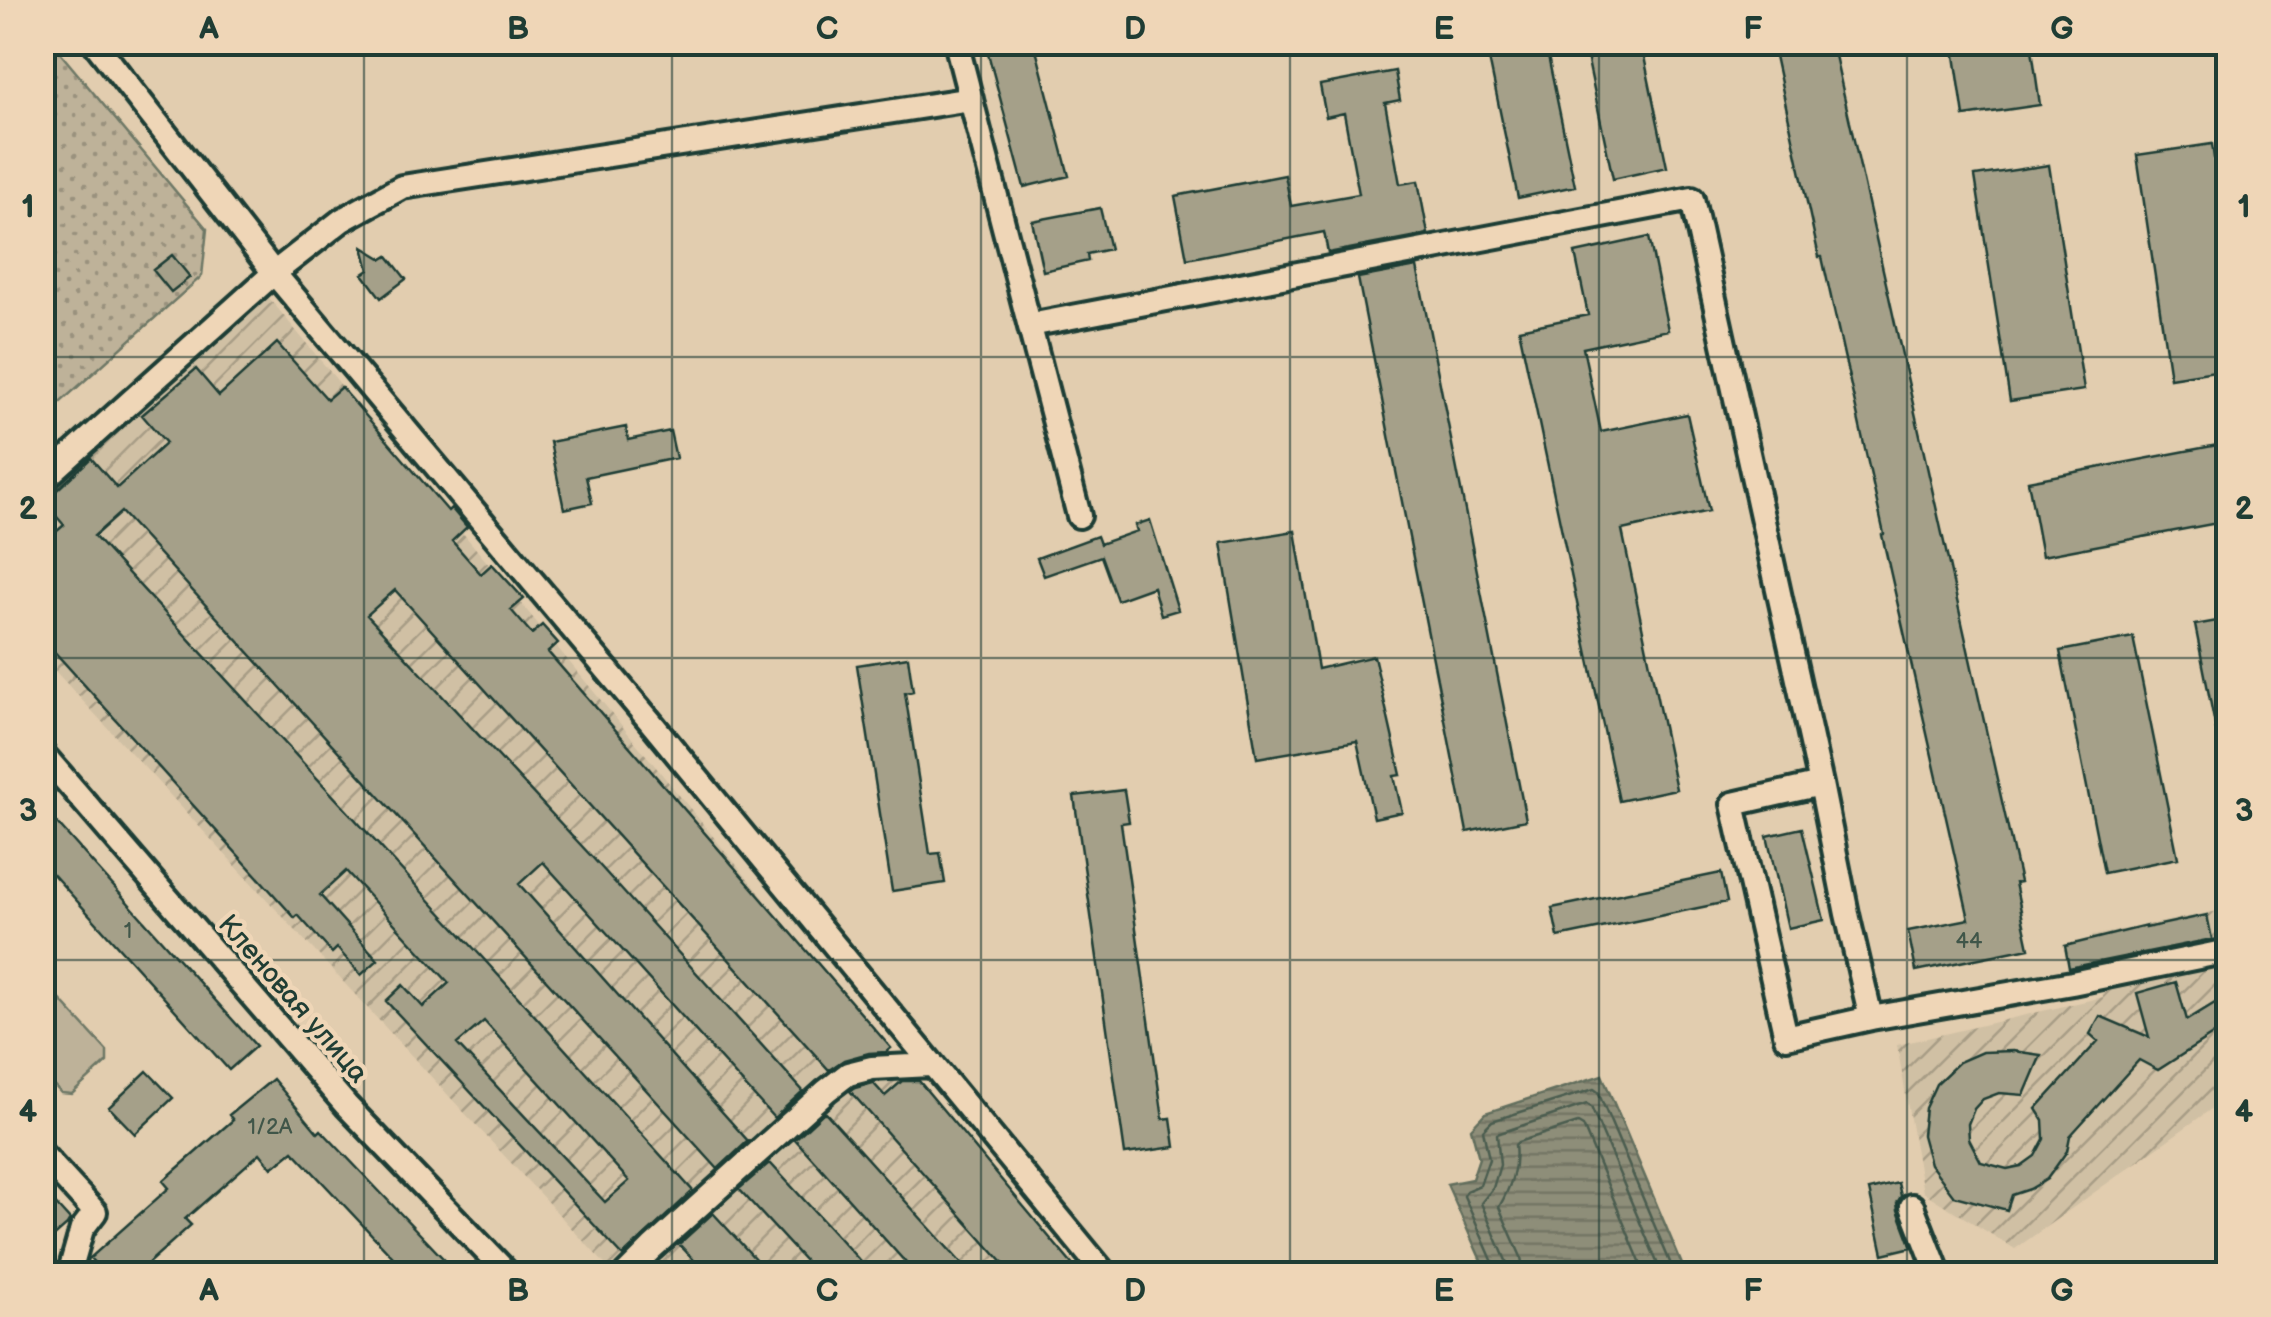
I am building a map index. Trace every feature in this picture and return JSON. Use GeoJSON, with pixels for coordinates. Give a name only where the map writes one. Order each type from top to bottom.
{"type":"FeatureCollection","features":[{"type":"Feature","properties":{"kind":"street"},"geometry":{"type":"LineString","coordinates":[[94,42],[274,274],[649,720],[1104,1274]]}},
{"type":"Feature","properties":{"kind":"street"},"geometry":{"type":"LineString","coordinates":[[956,42],[1080,516]]}},
{"type":"Feature","properties":{"kind":"street"},"geometry":{"type":"LineString","coordinates":[[42,481],[274,274],[342,220],[402,187],[971,99]]}},
{"type":"Feature","properties":{"kind":"street"},"geometry":{"type":"LineString","coordinates":[[1030,325],[1692,199],[1872,1018]]}},
{"type":"Feature","properties":{"kind":"street","name":"Кленовая улица"},"geometry":{"type":"LineString","coordinates":[[42,753],[346,1105],[508,1274]]}},
{"type":"Feature","properties":{"kind":"street"},"geometry":{"type":"LineString","coordinates":[[1820,784],[1733,804],[1786,1037],[2228,951]]}},
{"type":"Feature","properties":{"kind":"street"},"geometry":{"type":"LineString","coordinates":[[626,1274],[848,1074],[872,1068],[931,1065]]}},
{"type":"Feature","properties":{"kind":"street"},"geometry":{"type":"LineString","coordinates":[[42,1154],[95,1212],[82,1229],[71,1273]]}},
{"type":"Feature","properties":{"kind":"street"},"geometry":{"type":"LineString","coordinates":[[1912,1206],[1937,1270],[1934,1274]]}},
{"type":"Feature","properties":{"kind":"shaded area"},"geometry":{"type":"Polygon","coordinates":[[[51,42],[207,229],[202,276],[43,418],[42,43],[51,42]]]}},
{"type":"Feature","properties":{"kind":"shaded area"},"geometry":{"type":"Polygon","coordinates":[[[265,293],[1074,1274],[614,1274],[43,658],[42,494],[265,293]]]}},
{"type":"Feature","properties":{"kind":"shaded area"},"geometry":{"type":"Polygon","coordinates":[[[2228,909],[2228,1097],[2015,1249],[1923,1192],[1897,1045],[2103,997],[2092,936],[2228,909]]]}},
{"type":"Feature","properties":{"kind":"shaded area"},"geometry":{"type":"Polygon","coordinates":[[[43,983],[107,1051],[107,1062],[72,1094],[61,1093],[43,1073],[43,983]]]}},
{"type":"Feature","properties":{"kind":"water"},"geometry":{"type":"Polygon","coordinates":[[[1602,1075],[1686,1274],[1487,1274],[1447,1184],[1472,1179],[1479,1158],[1471,1128],[1485,1113],[1602,1075]]]}},
{"type":"Feature","properties":{"kind":"building"},"geometry":{"type":"Polygon","coordinates":[[[985,42],[1034,42],[1069,176],[1024,187],[985,42]]]}},
{"type":"Feature","properties":{"kind":"building"},"geometry":{"type":"Polygon","coordinates":[[[1519,42],[1545,42],[1575,186],[1518,198],[1487,49],[1519,42]]]}},
{"type":"Feature","properties":{"kind":"building"},"geometry":{"type":"Polygon","coordinates":[[[1584,42],[1641,42],[1667,167],[1613,179],[1584,42]]]}},
{"type":"Feature","properties":{"kind":"building"},"geometry":{"type":"Polygon","coordinates":[[[1772,42],[1832,42],[2020,882],[2015,883],[2029,948],[1916,971],[1908,931],[1969,919],[1772,42]]]}},
{"type":"Feature","properties":{"kind":"building"},"geometry":{"type":"Polygon","coordinates":[[[1953,42],[2031,42],[2040,105],[1964,116],[1953,42]]]}},
{"type":"Feature","properties":{"kind":"building"},"geometry":{"type":"Polygon","coordinates":[[[1395,71],[1400,100],[1385,103],[1400,184],[1418,181],[1428,234],[1328,253],[1324,232],[1187,259],[1175,196],[1285,175],[1291,206],[1359,194],[1344,113],[1326,117],[1320,85],[1395,71]]]}},
{"type":"Feature","properties":{"kind":"building"},"geometry":{"type":"Polygon","coordinates":[[[2212,144],[2228,256],[2228,369],[2170,378],[2137,155],[2212,144]]]}},
{"type":"Feature","properties":{"kind":"building"},"geometry":{"type":"Polygon","coordinates":[[[2049,165],[2084,390],[2010,401],[1975,176],[2049,165]]]}},
{"type":"Feature","properties":{"kind":"building"},"geometry":{"type":"Polygon","coordinates":[[[1100,208],[1110,249],[1087,254],[1088,261],[1043,271],[1032,221],[1100,208]]]}},
{"type":"Feature","properties":{"kind":"building"},"geometry":{"type":"Polygon","coordinates":[[[1649,237],[1668,330],[1583,348],[1601,432],[1687,414],[1709,511],[1622,530],[1676,789],[1619,801],[1519,329],[1588,315],[1575,253],[1649,237]]]}},
{"type":"Feature","properties":{"kind":"building"},"geometry":{"type":"Polygon","coordinates":[[[363,247],[383,259],[388,256],[406,279],[381,298],[363,274],[369,270],[363,247]]]}},
{"type":"Feature","properties":{"kind":"building"},"geometry":{"type":"Polygon","coordinates":[[[172,255],[190,277],[171,292],[153,270],[172,255]]]}},
{"type":"Feature","properties":{"kind":"building"},"geometry":{"type":"Polygon","coordinates":[[[1417,267],[1526,820],[1467,832],[1358,278],[1417,267]]]}},
{"type":"Feature","properties":{"kind":"building"},"geometry":{"type":"Polygon","coordinates":[[[277,343],[327,399],[341,387],[448,511],[451,508],[467,527],[452,541],[481,574],[492,564],[524,599],[511,610],[532,634],[542,625],[558,643],[548,652],[891,1048],[844,1060],[829,1070],[395,590],[367,615],[803,1091],[774,1118],[543,862],[519,884],[748,1141],[718,1169],[121,512],[94,536],[693,1191],[623,1256],[386,1001],[403,985],[423,1007],[449,983],[346,871],[320,895],[378,960],[361,975],[337,948],[332,953],[298,915],[295,918],[42,638],[42,544],[64,525],[44,502],[91,458],[117,488],[166,443],[142,415],[196,369],[219,396],[277,343]],[[484,1021],[457,1044],[605,1202],[629,1181],[484,1021]]]}},
{"type":"Feature","properties":{"kind":"building"},"geometry":{"type":"Polygon","coordinates":[[[626,427],[628,440],[670,431],[676,458],[586,477],[592,503],[564,509],[550,442],[626,427]]]}},
{"type":"Feature","properties":{"kind":"building"},"geometry":{"type":"Polygon","coordinates":[[[2228,443],[2228,521],[2042,556],[2028,481],[2228,443]]]}},
{"type":"Feature","properties":{"kind":"building"},"geometry":{"type":"Polygon","coordinates":[[[1150,520],[1178,610],[1161,615],[1153,587],[1117,600],[1101,556],[1044,576],[1037,558],[1097,536],[1100,544],[1137,531],[1135,525],[1150,520]]]}},
{"type":"Feature","properties":{"kind":"building"},"geometry":{"type":"Polygon","coordinates":[[[1295,531],[1318,669],[1374,656],[1401,775],[1394,776],[1402,812],[1374,818],[1357,741],[1257,758],[1221,543],[1295,531]]]}},
{"type":"Feature","properties":{"kind":"building"},"geometry":{"type":"Polygon","coordinates":[[[2228,619],[2228,755],[2221,755],[2195,625],[2228,619]]]}},
{"type":"Feature","properties":{"kind":"building"},"geometry":{"type":"Polygon","coordinates":[[[2133,637],[2178,858],[2104,873],[2060,651],[2133,637]]]}},
{"type":"Feature","properties":{"kind":"building"},"geometry":{"type":"Polygon","coordinates":[[[908,657],[913,691],[905,693],[930,854],[940,853],[945,883],[892,891],[857,665],[908,657]]]}},
{"type":"Feature","properties":{"kind":"building"},"geometry":{"type":"Polygon","coordinates":[[[1124,790],[1129,822],[1121,823],[1163,1119],[1171,1118],[1175,1147],[1125,1154],[1074,796],[1124,790]]]}},
{"type":"Feature","properties":{"kind":"building"},"geometry":{"type":"Polygon","coordinates":[[[56,822],[256,1046],[229,1070],[42,862],[42,834],[56,822]]]}},
{"type":"Feature","properties":{"kind":"building"},"geometry":{"type":"Polygon","coordinates":[[[1802,828],[1824,920],[1788,928],[1767,836],[1802,828]]]}},
{"type":"Feature","properties":{"kind":"building"},"geometry":{"type":"Polygon","coordinates":[[[1721,873],[1727,902],[1558,937],[1552,908],[1721,873]]]}},
{"type":"Feature","properties":{"kind":"building"},"geometry":{"type":"Polygon","coordinates":[[[2207,915],[2212,939],[2069,968],[2065,946],[2207,915]]]}},
{"type":"Feature","properties":{"kind":"building"},"geometry":{"type":"Polygon","coordinates":[[[2176,982],[2187,1020],[2228,995],[2228,1025],[2158,1070],[2139,1060],[2070,1136],[2067,1151],[2047,1179],[2012,1195],[2007,1210],[1954,1196],[1930,1164],[1922,1135],[1925,1108],[1936,1084],[1959,1062],[1982,1052],[2041,1055],[2024,1095],[1999,1093],[1983,1099],[1968,1124],[1969,1139],[1981,1162],[2007,1169],[2021,1166],[2035,1156],[2044,1139],[2043,1120],[2036,1109],[2098,1041],[2090,1034],[2100,1016],[2149,1037],[2137,993],[2176,982]]]}},
{"type":"Feature","properties":{"kind":"building"},"geometry":{"type":"Polygon","coordinates":[[[147,1071],[173,1098],[135,1134],[109,1107],[147,1071]]]}},
{"type":"Feature","properties":{"kind":"building"},"geometry":{"type":"Polygon","coordinates":[[[273,1079],[318,1133],[321,1130],[458,1274],[409,1274],[293,1151],[272,1168],[260,1153],[185,1219],[191,1225],[136,1274],[105,1274],[90,1258],[169,1188],[163,1181],[233,1120],[229,1115],[273,1079]]]}},
{"type":"Feature","properties":{"kind":"building"},"geometry":{"type":"Polygon","coordinates":[[[902,1081],[919,1081],[1080,1274],[1013,1274],[850,1091],[873,1083],[885,1096],[902,1081]]]}},
{"type":"Feature","properties":{"kind":"building"},"geometry":{"type":"Polygon","coordinates":[[[823,1113],[971,1274],[916,1274],[795,1139],[823,1113]]]}},
{"type":"Feature","properties":{"kind":"building"},"geometry":{"type":"Polygon","coordinates":[[[768,1164],[872,1274],[817,1274],[739,1189],[768,1164]]]}},
{"type":"Feature","properties":{"kind":"building"},"geometry":{"type":"Polygon","coordinates":[[[1898,1183],[1898,1210],[1912,1247],[1883,1254],[1869,1190],[1898,1183]]]}},
{"type":"Feature","properties":{"kind":"building"},"geometry":{"type":"Polygon","coordinates":[[[42,1189],[70,1220],[42,1247],[42,1189]]]}},
{"type":"Feature","properties":{"kind":"building"},"geometry":{"type":"Polygon","coordinates":[[[713,1213],[769,1274],[707,1274],[679,1244],[713,1213]]]}}]}
